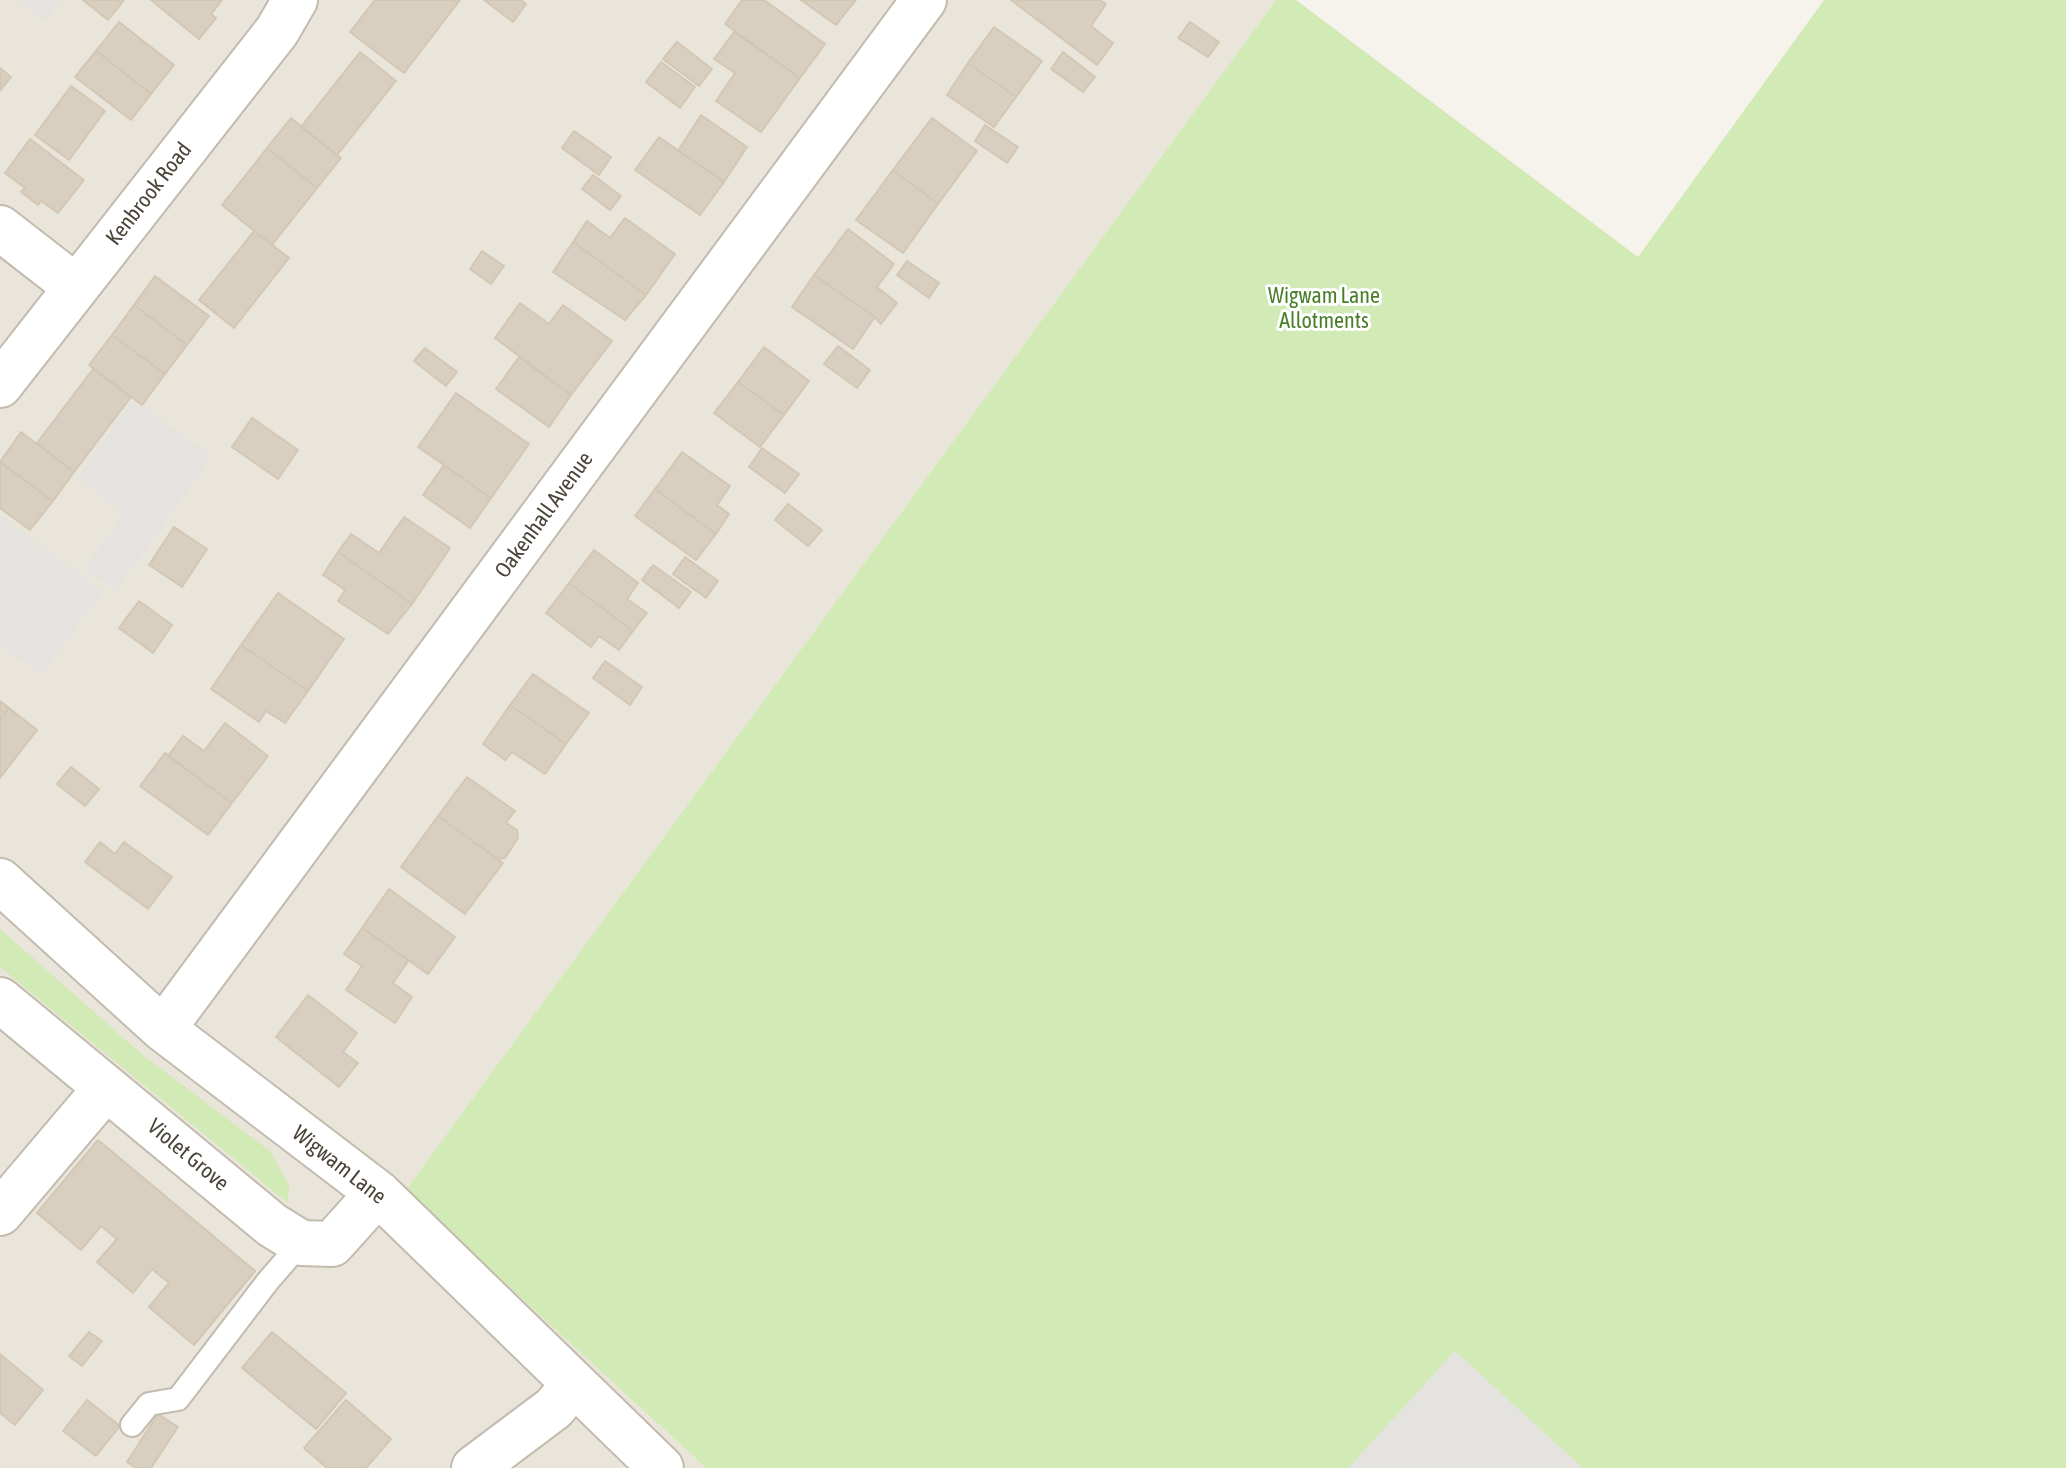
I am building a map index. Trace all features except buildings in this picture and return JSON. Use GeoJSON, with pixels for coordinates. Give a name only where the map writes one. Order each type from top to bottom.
{"type":"FeatureCollection","features":[{"type":"Feature","properties":{"kind":"street","name":"Kenbrook Road"},"geometry":{"type":"LineString","coordinates":[[0,385],[277,31],[295,0]]}},
{"type":"Feature","properties":{"kind":"street","name":"Oakenhall Avenue"},"geometry":{"type":"LineString","coordinates":[[163,1029],[924,0]]}},
{"type":"Feature","properties":{"kind":"street"},"geometry":{"type":"LineString","coordinates":[[0,228],[76,287]]}},
{"type":"Feature","properties":{"kind":"street","name":"Wigwam Lane"},"geometry":{"type":"LineString","coordinates":[[0,881],[163,1029],[378,1193],[661,1468]]}},
{"type":"Feature","properties":{"kind":"street","name":"Violet Grove"},"geometry":{"type":"LineString","coordinates":[[0,1000],[272,1225],[301,1243]]}},
{"type":"Feature","properties":{"kind":"street"},"geometry":{"type":"LineString","coordinates":[[0,1213],[106,1088]]}},
{"type":"Feature","properties":{"kind":"street"},"geometry":{"type":"LineString","coordinates":[[301,1243],[332,1244],[378,1193]]}},
{"type":"Feature","properties":{"kind":"street"},"geometry":{"type":"LineString","coordinates":[[474,1468],[554,1408],[574,1384]]}},
{"type":"Feature","properties":{"kind":"lane"},"geometry":{"type":"LineString","coordinates":[[132,1425],[149,1404],[178,1399],[301,1243]]}},
{"type":"Feature","properties":{"kind":"shaded area"},"geometry":{"type":"Polygon","coordinates":[[[0,0],[1276,0],[405,1191],[706,1468],[0,1468],[0,0]]]}},
{"type":"Feature","properties":{"kind":"shaded area"},"geometry":{"type":"Polygon","coordinates":[[[17,0],[61,0],[45,21],[17,0]]]}},
{"type":"Feature","properties":{"kind":"shaded area"},"geometry":{"type":"Polygon","coordinates":[[[133,400],[212,456],[116,591],[84,569],[124,513],[77,478],[133,400]]]}},
{"type":"Feature","properties":{"kind":"shaded area"},"geometry":{"type":"Polygon","coordinates":[[[3,517],[103,591],[41,675],[0,645],[0,520],[3,517]]]}},
{"type":"Feature","properties":{"kind":"shaded area"},"geometry":{"type":"Polygon","coordinates":[[[1455,1351],[1583,1468],[1348,1468],[1455,1351]]]}},
{"type":"Feature","properties":{"kind":"green space","name":"Wigwam Lane Allotments"},"geometry":{"type":"Polygon","coordinates":[[[1276,0],[1296,0],[1638,257],[1824,0],[2066,0],[2066,1468],[706,1468],[405,1191],[1276,0]]]}},
{"type":"Feature","properties":{"kind":"green space"},"geometry":{"type":"Polygon","coordinates":[[[0,929],[144,1056],[270,1151],[289,1185],[288,1203],[0,967],[0,929]]]}}]}
